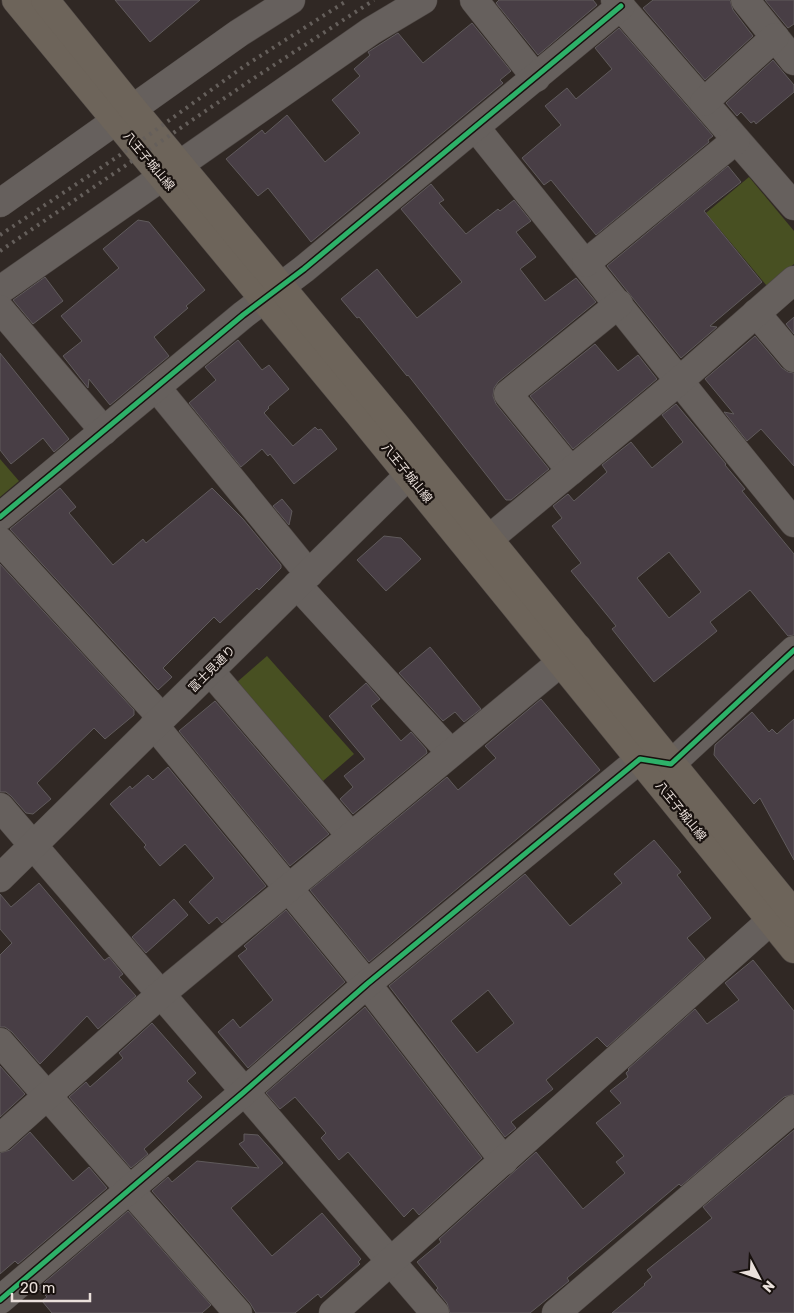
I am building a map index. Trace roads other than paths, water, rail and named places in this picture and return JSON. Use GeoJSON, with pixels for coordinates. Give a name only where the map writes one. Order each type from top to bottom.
{"type":"FeatureCollection","features":[{"type":"Feature","properties":{"kind":"main road","name":"八王子城山線"},"geometry":{"type":"LineString","coordinates":[[16,0],[124,115],[416,467],[480,546],[560,662],[640,759],[786,910]]}},
{"type":"Feature","properties":{"kind":"main road","name":"八王子城山線"},"geometry":{"type":"LineString","coordinates":[[44,0],[124,115]]}},
{"type":"Feature","properties":{"kind":"main road","name":"八王子城山線"},"geometry":{"type":"LineString","coordinates":[[560,662],[671,764],[786,910],[794,949]]}},
{"type":"Feature","properties":{"kind":"street"},"geometry":{"type":"LineString","coordinates":[[0,203],[239,33],[291,0]]}},
{"type":"Feature","properties":{"kind":"street"},"geometry":{"type":"LineString","coordinates":[[0,290],[371,31],[424,0]]}},
{"type":"Feature","properties":{"kind":"street"},"geometry":{"type":"LineString","coordinates":[[474,0],[536,78]]}},
{"type":"Feature","properties":{"kind":"street"},"geometry":{"type":"LineString","coordinates":[[745,0],[794,61]]}},
{"type":"Feature","properties":{"kind":"street"},"geometry":{"type":"LineString","coordinates":[[0,517],[272,292],[304,269],[476,128],[536,78],[618,3],[794,206]]}},
{"type":"Feature","properties":{"kind":"street"},"geometry":{"type":"LineString","coordinates":[[704,102],[775,38]]}},
{"type":"Feature","properties":{"kind":"street"},"geometry":{"type":"LineString","coordinates":[[476,128],[619,304],[678,382],[794,523]]}},
{"type":"Feature","properties":{"kind":"street"},"geometry":{"type":"LineString","coordinates":[[586,263],[736,140]]}},
{"type":"Feature","properties":{"kind":"street"},"geometry":{"type":"LineString","coordinates":[[480,546],[678,382],[794,280]]}},
{"type":"Feature","properties":{"kind":"street"},"geometry":{"type":"LineString","coordinates":[[571,471],[508,394],[619,304]]}},
{"type":"Feature","properties":{"kind":"street"},"geometry":{"type":"LineString","coordinates":[[0,309],[104,431]]}},
{"type":"Feature","properties":{"kind":"street"},"geometry":{"type":"LineString","coordinates":[[756,313],[794,358]]}},
{"type":"Feature","properties":{"kind":"street"},"geometry":{"type":"LineString","coordinates":[[156,387],[303,579],[451,753]]}},
{"type":"Feature","properties":{"kind":"street","name":"富士見通り"},"geometry":{"type":"LineString","coordinates":[[0,878],[416,467]]}},
{"type":"Feature","properties":{"kind":"street"},"geometry":{"type":"LineString","coordinates":[[0,541],[158,722],[288,888],[367,984],[504,1161]]}},
{"type":"Feature","properties":{"kind":"street"},"geometry":{"type":"LineString","coordinates":[[0,1300],[244,1092],[367,984],[640,759],[671,764],[794,650]]}},
{"type":"Feature","properties":{"kind":"street"},"geometry":{"type":"LineString","coordinates":[[0,1138],[161,994],[560,662]]}},
{"type":"Feature","properties":{"kind":"street"},"geometry":{"type":"LineString","coordinates":[[210,671],[351,836]]}},
{"type":"Feature","properties":{"kind":"street"},"geometry":{"type":"LineString","coordinates":[[0,807],[435,1313]]}},
{"type":"Feature","properties":{"kind":"street"},"geometry":{"type":"LineString","coordinates":[[333,1313],[390,1260],[786,910]]}},
{"type":"Feature","properties":{"kind":"street"},"geometry":{"type":"LineString","coordinates":[[0,1042],[238,1313]]}},
{"type":"Feature","properties":{"kind":"street"},"geometry":{"type":"LineString","coordinates":[[556,1313],[794,1109]]}},
{"type":"Feature","properties":{"kind":"railway"},"geometry":{"type":"LineString","coordinates":[[0,235],[135,145],[243,67],[348,0]]}},
{"type":"Feature","properties":{"kind":"railway"},"geometry":{"type":"LineString","coordinates":[[0,251],[251,80],[374,0]]}}]}
